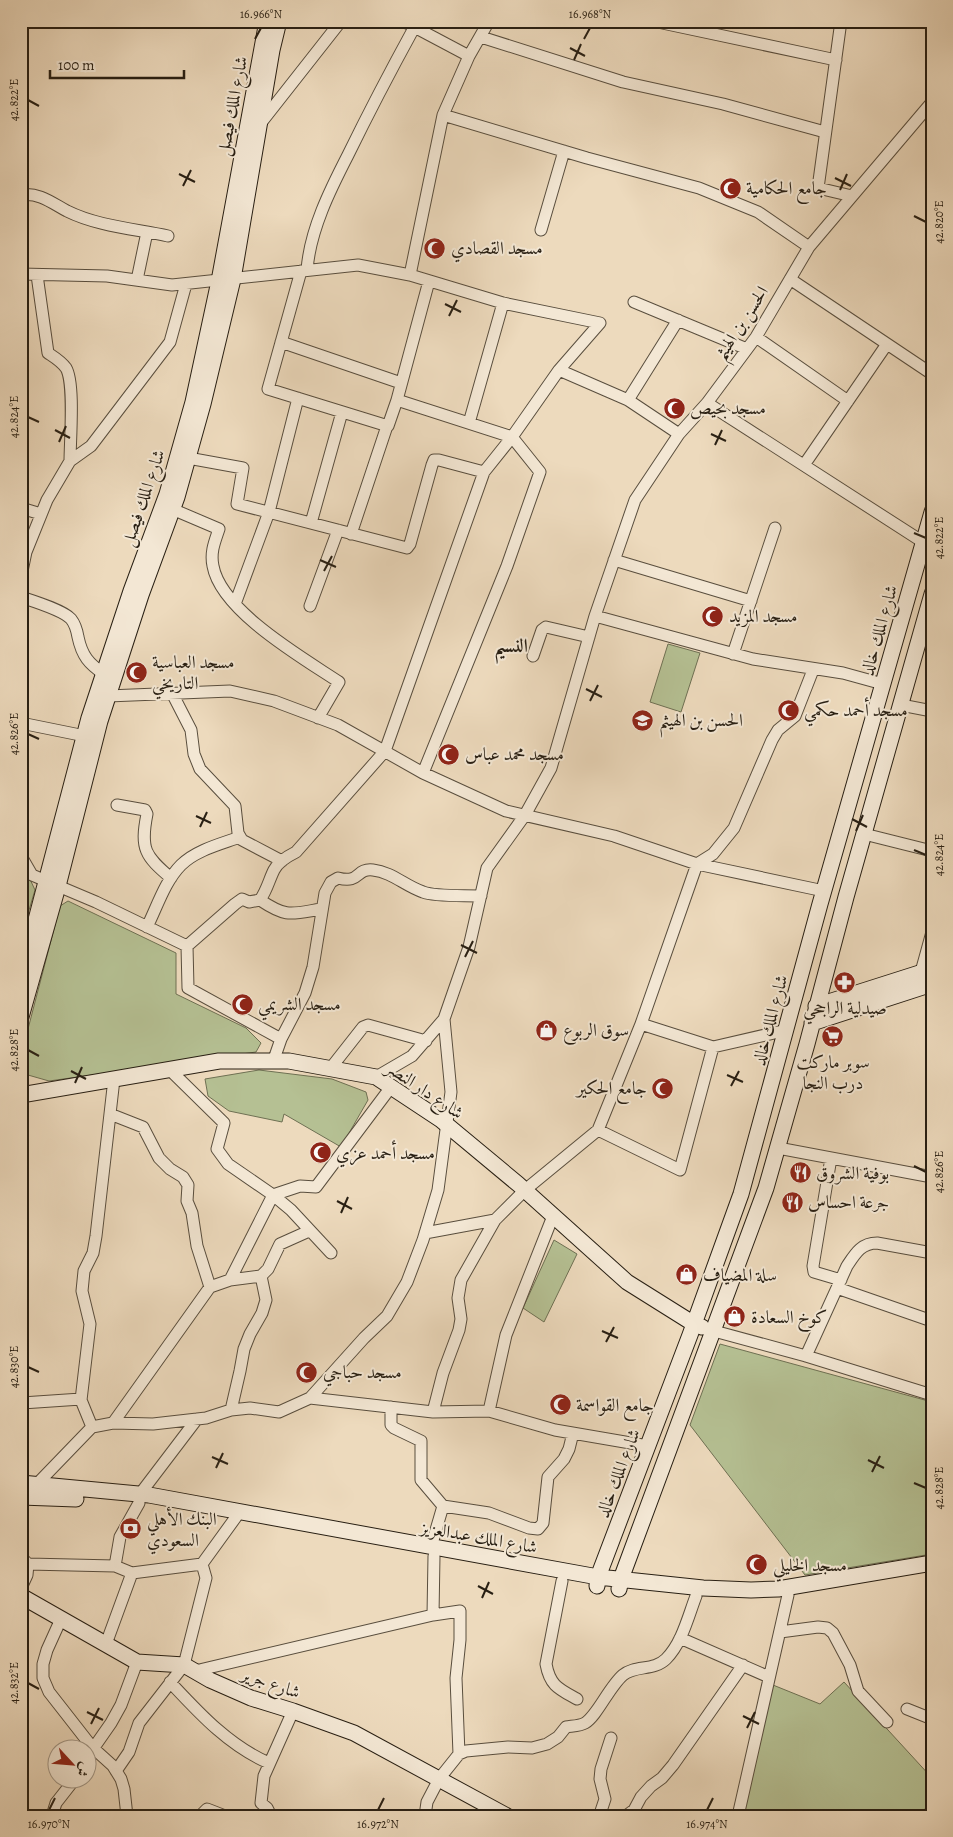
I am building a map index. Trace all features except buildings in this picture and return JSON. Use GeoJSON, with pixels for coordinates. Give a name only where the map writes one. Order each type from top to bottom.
{"type":"FeatureCollection","features":[{"type":"Feature","properties":{"kind":"street","name":"شارع الملك فيصل"},"geometry":{"type":"LineString","coordinates":[[226,280],[268,21]]}},
{"type":"Feature","properties":{"kind":"street","name":"شارع الملك فيصل"},"geometry":{"type":"LineString","coordinates":[[21,977],[53,883],[85,736],[130,591],[166,494],[226,280],[279,21]]}},
{"type":"Feature","properties":{"kind":"street"},"geometry":{"type":"LineString","coordinates":[[259,126],[341,21]]}},
{"type":"Feature","properties":{"kind":"street"},"geometry":{"type":"LineString","coordinates":[[403,21],[469,56]]}},
{"type":"Feature","properties":{"kind":"street"},"geometry":{"type":"LineString","coordinates":[[410,275],[443,115],[469,56],[489,21]]}},
{"type":"Feature","properties":{"kind":"street"},"geometry":{"type":"LineString","coordinates":[[652,21],[836,60]]}},
{"type":"Feature","properties":{"kind":"street"},"geometry":{"type":"LineString","coordinates":[[842,21],[818,188],[852,196]]}},
{"type":"Feature","properties":{"kind":"street"},"geometry":{"type":"LineString","coordinates":[[387,426],[268,389],[324,207],[370,109],[414,28]]}},
{"type":"Feature","properties":{"kind":"street"},"geometry":{"type":"LineString","coordinates":[[481,37],[623,82],[724,104],[825,132]]}},
{"type":"Feature","properties":{"kind":"street","name":"الحسن بن الهيثم"},"geometry":{"type":"LineString","coordinates":[[376,1077],[412,1056],[444,1019],[470,947],[488,868],[525,815],[551,768],[595,616],[635,500],[679,434],[707,403],[756,337],[809,247],[930,104]]}},
{"type":"Feature","properties":{"kind":"street"},"geometry":{"type":"LineString","coordinates":[[443,115],[699,188],[758,212],[809,247]]}},
{"type":"Feature","properties":{"kind":"street"},"geometry":{"type":"LineString","coordinates":[[541,230],[564,151]]}},
{"type":"Feature","properties":{"kind":"street"},"geometry":{"type":"LineString","coordinates":[[21,195],[31,193],[45,198],[68,211],[93,220],[168,236]]}},
{"type":"Feature","properties":{"kind":"street"},"geometry":{"type":"LineString","coordinates":[[137,280],[147,232]]}},
{"type":"Feature","properties":{"kind":"street"},"geometry":{"type":"LineString","coordinates":[[21,274],[107,276],[172,285],[358,264],[410,275],[504,303],[600,323],[559,370],[512,437],[484,472],[385,752],[296,852],[274,868],[267,891],[260,900],[250,902],[242,899],[234,904],[187,946],[188,988],[280,1039]]}},
{"type":"Feature","properties":{"kind":"street"},"geometry":{"type":"LineString","coordinates":[[38,275],[48,353],[58,359],[66,368],[70,382],[70,460]]}},
{"type":"Feature","properties":{"kind":"street"},"geometry":{"type":"LineString","coordinates":[[790,279],[932,374]]}},
{"type":"Feature","properties":{"kind":"street"},"geometry":{"type":"LineString","coordinates":[[21,1017],[53,883],[100,721],[188,458],[203,404],[226,280]]}},
{"type":"Feature","properties":{"kind":"street"},"geometry":{"type":"LineString","coordinates":[[351,534],[396,400],[429,281]]}},
{"type":"Feature","properties":{"kind":"street"},"geometry":{"type":"LineString","coordinates":[[21,576],[26,552],[47,500],[70,460],[91,446],[170,342],[186,284]]}},
{"type":"Feature","properties":{"kind":"street"},"geometry":{"type":"LineString","coordinates":[[634,302],[747,349]]}},
{"type":"Feature","properties":{"kind":"street"},"geometry":{"type":"LineString","coordinates":[[469,423],[504,303]]}},
{"type":"Feature","properties":{"kind":"street"},"geometry":{"type":"LineString","coordinates":[[628,400],[678,320]]}},
{"type":"Feature","properties":{"kind":"street"},"geometry":{"type":"LineString","coordinates":[[756,337],[848,401]]}},
{"type":"Feature","properties":{"kind":"street"},"geometry":{"type":"LineString","coordinates":[[281,342],[401,383]]}},
{"type":"Feature","properties":{"kind":"street"},"geometry":{"type":"LineString","coordinates":[[804,465],[887,344]]}},
{"type":"Feature","properties":{"kind":"street"},"geometry":{"type":"LineString","coordinates":[[559,370],[628,400],[679,434]]}},
{"type":"Feature","properties":{"kind":"street"},"geometry":{"type":"LineString","coordinates":[[235,604],[269,512],[298,398]]}},
{"type":"Feature","properties":{"kind":"street"},"geometry":{"type":"LineString","coordinates":[[396,400],[512,437],[540,472],[506,566],[423,773]]}},
{"type":"Feature","properties":{"kind":"street"},"geometry":{"type":"LineString","coordinates":[[707,403],[923,542]]}},
{"type":"Feature","properties":{"kind":"street"},"geometry":{"type":"LineString","coordinates":[[311,523],[342,412]]}},
{"type":"Feature","properties":{"kind":"street"},"geometry":{"type":"LineString","coordinates":[[188,458],[243,468],[238,504],[407,548],[410,544],[434,460],[484,472]]}},
{"type":"Feature","properties":{"kind":"street"},"geometry":{"type":"LineString","coordinates":[[21,508],[41,514]]}},
{"type":"Feature","properties":{"kind":"street"},"geometry":{"type":"LineString","coordinates":[[172,509],[219,529],[214,543],[213,566],[218,581],[235,604],[269,635],[339,682],[318,718]]}},
{"type":"Feature","properties":{"kind":"street","name":"شارع الملك خالد"},"geometry":{"type":"LineString","coordinates":[[598,1582],[741,1194],[824,891],[932,512]]}},
{"type":"Feature","properties":{"kind":"street"},"geometry":{"type":"LineString","coordinates":[[733,654],[775,528]]}},
{"type":"Feature","properties":{"kind":"street"},"geometry":{"type":"LineString","coordinates":[[310,606],[338,530]]}},
{"type":"Feature","properties":{"kind":"street"},"geometry":{"type":"LineString","coordinates":[[614,560],[751,601]]}},
{"type":"Feature","properties":{"kind":"street"},"geometry":{"type":"LineString","coordinates":[[620,1584],[766,1188],[932,594]]}},
{"type":"Feature","properties":{"kind":"street"},"geometry":{"type":"LineString","coordinates":[[21,597],[43,604],[71,619],[89,664],[104,674]]}},
{"type":"Feature","properties":{"kind":"street"},"geometry":{"type":"LineString","coordinates":[[595,616],[753,659],[813,670],[843,673],[882,684]]}},
{"type":"Feature","properties":{"kind":"street"},"geometry":{"type":"LineString","coordinates":[[533,656],[542,630],[546,627],[589,638]]}},
{"type":"Feature","properties":{"kind":"street"},"geometry":{"type":"LineString","coordinates":[[433,1412],[443,1373],[459,1330],[461,1319],[458,1298],[461,1280],[495,1220],[525,1190],[598,1130],[640,1024],[697,864],[713,854],[724,843],[734,828],[772,740],[778,730],[795,716],[813,670]]}},
{"type":"Feature","properties":{"kind":"street"},"geometry":{"type":"LineString","coordinates":[[108,696],[230,691],[274,701],[338,725],[423,773],[506,811],[614,836],[697,864],[824,891]]}},
{"type":"Feature","properties":{"kind":"street"},"geometry":{"type":"LineString","coordinates":[[172,693],[191,730],[194,754],[200,769],[235,806],[240,837],[242,840],[282,861]]}},
{"type":"Feature","properties":{"kind":"street"},"geometry":{"type":"LineString","coordinates":[[900,705],[932,711]]}},
{"type":"Feature","properties":{"kind":"street"},"geometry":{"type":"LineString","coordinates":[[21,723],[85,736]]}},
{"type":"Feature","properties":{"kind":"street"},"geometry":{"type":"LineString","coordinates":[[117,805],[145,810],[147,814],[144,839],[145,850],[156,865],[171,878]]}},
{"type":"Feature","properties":{"kind":"street"},"geometry":{"type":"LineString","coordinates":[[864,834],[932,851]]}},
{"type":"Feature","properties":{"kind":"street"},"geometry":{"type":"LineString","coordinates":[[147,927],[171,878],[181,865],[200,853],[240,837]]}},
{"type":"Feature","properties":{"kind":"street"},"geometry":{"type":"LineString","coordinates":[[21,856],[32,875],[96,902],[187,946]]}},
{"type":"Feature","properties":{"kind":"street"},"geometry":{"type":"LineString","coordinates":[[273,1062],[280,1039],[305,993],[313,967],[321,909],[325,893],[331,882],[338,878],[348,881],[353,880],[364,870],[371,870],[386,872],[412,888],[425,893],[481,896]]}},
{"type":"Feature","properties":{"kind":"street"},"geometry":{"type":"LineString","coordinates":[[260,900],[282,913],[291,914],[321,909]]}},
{"type":"Feature","properties":{"kind":"street"},"geometry":{"type":"LineString","coordinates":[[816,1006],[926,971],[932,932]]}},
{"type":"Feature","properties":{"kind":"street"},"geometry":{"type":"LineString","coordinates":[[812,1023],[932,984]]}},
{"type":"Feature","properties":{"kind":"street"},"geometry":{"type":"LineString","coordinates":[[29,1484],[92,1427],[113,1423],[153,1424],[206,1418],[231,1410],[250,1408],[279,1412],[310,1398],[387,1316],[407,1282],[438,1190],[451,1092],[444,1019]]}},
{"type":"Feature","properties":{"kind":"street"},"geometry":{"type":"LineString","coordinates":[[330,1069],[363,1027],[368,1024],[426,1041]]}},
{"type":"Feature","properties":{"kind":"street"},"geometry":{"type":"LineString","coordinates":[[640,1024],[713,1047],[787,1030]]}},
{"type":"Feature","properties":{"kind":"street"},"geometry":{"type":"LineString","coordinates":[[598,1130],[680,1170],[713,1047]]}},
{"type":"Feature","properties":{"kind":"street","name":"شارع دار النصر"},"geometry":{"type":"LineString","coordinates":[[21,1095],[219,1061],[290,1061],[376,1077],[447,1125],[525,1190],[627,1282],[694,1324],[714,1331]]}},
{"type":"Feature","properties":{"kind":"street"},"geometry":{"type":"LineString","coordinates":[[170,1070],[224,1123],[218,1149],[228,1164],[274,1195],[292,1210],[309,1231],[331,1253]]}},
{"type":"Feature","properties":{"kind":"street"},"geometry":{"type":"LineString","coordinates":[[92,1427],[82,1400],[90,1324],[82,1291],[84,1271],[93,1254],[96,1236],[114,1079]]}},
{"type":"Feature","properties":{"kind":"street"},"geometry":{"type":"LineString","coordinates":[[230,1280],[274,1195],[300,1186],[316,1187],[391,1087]]}},
{"type":"Feature","properties":{"kind":"street"},"geometry":{"type":"LineString","coordinates":[[110,1114],[143,1127],[159,1158],[170,1169],[183,1177],[188,1185],[187,1201],[192,1213],[197,1246],[210,1288]]}},
{"type":"Feature","properties":{"kind":"street"},"geometry":{"type":"LineString","coordinates":[[778,1148],[932,1177]]}},
{"type":"Feature","properties":{"kind":"street"},"geometry":{"type":"LineString","coordinates":[[831,1158],[813,1266],[814,1272],[932,1321]]}},
{"type":"Feature","properties":{"kind":"street"},"geometry":{"type":"LineString","coordinates":[[488,1411],[506,1335],[554,1216]]}},
{"type":"Feature","properties":{"kind":"street"},"geometry":{"type":"LineString","coordinates":[[425,1233],[495,1220]]}},
{"type":"Feature","properties":{"kind":"street"},"geometry":{"type":"LineString","coordinates":[[113,1423],[210,1288],[230,1280],[262,1276],[268,1269],[280,1244],[309,1231]]}},
{"type":"Feature","properties":{"kind":"street"},"geometry":{"type":"LineString","coordinates":[[806,1356],[839,1284],[856,1253],[863,1246],[870,1243],[932,1253]]}},
{"type":"Feature","properties":{"kind":"street"},"geometry":{"type":"LineString","coordinates":[[231,1410],[244,1349],[262,1313],[266,1300],[262,1276]]}},
{"type":"Feature","properties":{"kind":"street"},"geometry":{"type":"LineString","coordinates":[[714,1331],[806,1356],[932,1396]]}},
{"type":"Feature","properties":{"kind":"street"},"geometry":{"type":"LineString","coordinates":[[310,1398],[433,1412],[488,1411],[555,1430],[648,1446]]}},
{"type":"Feature","properties":{"kind":"street"},"geometry":{"type":"LineString","coordinates":[[22,1403],[82,1400]]}},
{"type":"Feature","properties":{"kind":"street"},"geometry":{"type":"LineString","coordinates":[[391,1407],[392,1425],[394,1428],[421,1441],[421,1480],[443,1506],[489,1513],[529,1528],[538,1529],[543,1523],[548,1477],[564,1459],[573,1433]]}},
{"type":"Feature","properties":{"kind":"street"},"geometry":{"type":"LineString","coordinates":[[115,1566],[120,1537],[139,1498],[197,1419]]}},
{"type":"Feature","properties":{"kind":"street","name":"شارع الملك عبدالعزيز"},"geometry":{"type":"LineString","coordinates":[[29,1484],[139,1498],[598,1582]]}},
{"type":"Feature","properties":{"kind":"street","name":"شارع الملك عبدالعزيز"},"geometry":{"type":"LineString","coordinates":[[21,1497],[139,1498],[236,1518],[432,1551],[562,1581],[751,1590],[778,1589],[932,1563]]}},
{"type":"Feature","properties":{"kind":"street"},"geometry":{"type":"LineString","coordinates":[[433,1615],[432,1551],[443,1506]]}},
{"type":"Feature","properties":{"kind":"street"},"geometry":{"type":"LineString","coordinates":[[21,1588],[27,1575],[25,1561],[115,1566],[132,1573],[202,1564],[236,1518]]}},
{"type":"Feature","properties":{"kind":"street"},"geometry":{"type":"LineString","coordinates":[[189,1669],[206,1578],[202,1564]]}},
{"type":"Feature","properties":{"kind":"street","name":"شارع الملك عبدالعزيز"},"geometry":{"type":"LineString","coordinates":[[620,1584],[696,1596],[750,1599],[788,1595],[932,1571]]}},
{"type":"Feature","properties":{"kind":"street"},"geometry":{"type":"LineString","coordinates":[[106,1644],[132,1573]]}},
{"type":"Feature","properties":{"kind":"street"},"geometry":{"type":"LineString","coordinates":[[562,1581],[546,1664],[548,1675],[553,1684],[577,1699]]}},
{"type":"Feature","properties":{"kind":"street"},"geometry":{"type":"LineString","coordinates":[[738,1816],[788,1595]]}},
{"type":"Feature","properties":{"kind":"street","name":"شارع جرير"},"geometry":{"type":"LineString","coordinates":[[21,1596],[137,1662],[189,1669],[251,1698],[294,1710],[354,1733],[507,1816]]}},
{"type":"Feature","properties":{"kind":"street"},"geometry":{"type":"LineString","coordinates":[[425,1816],[427,1802],[438,1779],[459,1754],[466,1751],[508,1747],[532,1748],[548,1744],[558,1737],[566,1727],[584,1725],[591,1719],[614,1685],[625,1673],[658,1666],[667,1659],[678,1643],[696,1596]]}},
{"type":"Feature","properties":{"kind":"street"},"geometry":{"type":"LineString","coordinates":[[116,1771],[129,1752],[139,1723],[170,1682],[189,1669],[433,1615],[460,1611],[460,1640],[456,1678],[459,1754]]}},
{"type":"Feature","properties":{"kind":"street"},"geometry":{"type":"LineString","coordinates":[[61,1619],[47,1650],[43,1664],[43,1678],[49,1692],[82,1740]]}},
{"type":"Feature","properties":{"kind":"street"},"geometry":{"type":"LineString","coordinates":[[780,1632],[818,1627],[827,1628],[833,1633],[850,1665],[858,1690],[887,1722]]}},
{"type":"Feature","properties":{"kind":"street"},"geometry":{"type":"LineString","coordinates":[[680,1638],[769,1677]]}},
{"type":"Feature","properties":{"kind":"street"},"geometry":{"type":"LineString","coordinates":[[98,1741],[121,1705],[137,1662]]}},
{"type":"Feature","properties":{"kind":"street"},"geometry":{"type":"LineString","coordinates":[[626,1816],[634,1810],[641,1797],[673,1765],[743,1665]]}},
{"type":"Feature","properties":{"kind":"street"},"geometry":{"type":"LineString","coordinates":[[170,1682],[202,1716],[220,1731],[247,1752],[269,1763]]}},
{"type":"Feature","properties":{"kind":"street"},"geometry":{"type":"LineString","coordinates":[[907,1709],[932,1719]]}},
{"type":"Feature","properties":{"kind":"street"},"geometry":{"type":"LineString","coordinates":[[271,1816],[267,1808],[261,1803],[264,1776],[294,1710]]}},
{"type":"Feature","properties":{"kind":"street"},"geometry":{"type":"LineString","coordinates":[[603,1815],[605,1799],[600,1779],[601,1769],[611,1738]]}},
{"type":"Feature","properties":{"kind":"street"},"geometry":{"type":"LineString","coordinates":[[98,1757],[113,1766],[116,1771],[124,1789],[124,1814]]}},
{"type":"Feature","properties":{"kind":"street"},"geometry":{"type":"LineString","coordinates":[[52,1816],[56,1803],[66,1790]]}},
{"type":"Feature","properties":{"kind":"street"},"geometry":{"type":"LineString","coordinates":[[200,1816],[206,1808],[225,1816]]}},
{"type":"Feature","properties":{"kind":"green space"},"geometry":{"type":"Polygon","coordinates":[[[668,644],[700,653],[681,712],[650,702],[668,644]]]}},
{"type":"Feature","properties":{"kind":"green space"},"geometry":{"type":"Polygon","coordinates":[[[21,860],[35,890],[21,937],[21,860]]]}},
{"type":"Feature","properties":{"kind":"green space"},"geometry":{"type":"Polygon","coordinates":[[[68,901],[176,953],[176,994],[246,1028],[261,1043],[256,1052],[49,1081],[28,1075],[22,1052],[60,906],[68,901]]]}},
{"type":"Feature","properties":{"kind":"green space"},"geometry":{"type":"Polygon","coordinates":[[[259,1070],[332,1079],[366,1092],[368,1100],[341,1147],[284,1114],[282,1122],[229,1111],[208,1096],[205,1079],[259,1070]]]}},
{"type":"Feature","properties":{"kind":"green space"},"geometry":{"type":"Polygon","coordinates":[[[554,1240],[577,1254],[544,1322],[523,1308],[554,1240]]]}},
{"type":"Feature","properties":{"kind":"green space"},"geometry":{"type":"Polygon","coordinates":[[[720,1344],[932,1402],[932,1554],[805,1575],[690,1425],[720,1344]]]}},
{"type":"Feature","properties":{"kind":"green space"},"geometry":{"type":"Polygon","coordinates":[[[844,1682],[932,1778],[932,1793],[922,1816],[740,1816],[768,1683],[820,1704],[844,1682]]]}},
{"type":"Feature","properties":{"kind":"place","name":"جامع الحكامية"},"geometry":{"type":"Point","coordinates":[730,188]}},
{"type":"Feature","properties":{"kind":"place","name":"مسجد القصادي"},"geometry":{"type":"Point","coordinates":[435,248]}},
{"type":"Feature","properties":{"kind":"place","name":"مسجد بحيص"},"geometry":{"type":"Point","coordinates":[674,408]}},
{"type":"Feature","properties":{"kind":"place","name":"مسجد المزيد"},"geometry":{"type":"Point","coordinates":[713,616]}},
{"type":"Feature","properties":{"kind":"place","name":"مسجد العباسية التاريخي"},"geometry":{"type":"Point","coordinates":[136,672]}},
{"type":"Feature","properties":{"kind":"place","name":"مسجد أحمد حكمي"},"geometry":{"type":"Point","coordinates":[788,710]}},
{"type":"Feature","properties":{"kind":"place","name":"الحسن بن الهيثم"},"geometry":{"type":"Point","coordinates":[643,720]}},
{"type":"Feature","properties":{"kind":"place","name":"مسجد محمد عباس"},"geometry":{"type":"Point","coordinates":[449,754]}},
{"type":"Feature","properties":{"kind":"place","name":"صيدلية الراجحي"},"geometry":{"type":"Point","coordinates":[845,983]}},
{"type":"Feature","properties":{"kind":"place","name":"مسجد الشريمي"},"geometry":{"type":"Point","coordinates":[242,1004]}},
{"type":"Feature","properties":{"kind":"place","name":"سوق الربوع"},"geometry":{"type":"Point","coordinates":[547,1030]}},
{"type":"Feature","properties":{"kind":"place","name":"سوبر ماركت درب النجا"},"geometry":{"type":"Point","coordinates":[833,1037]}},
{"type":"Feature","properties":{"kind":"place","name":"جامع الحكير"},"geometry":{"type":"Point","coordinates":[663,1088]}},
{"type":"Feature","properties":{"kind":"place","name":"مسجد أحمد عزي"},"geometry":{"type":"Point","coordinates":[320,1153]}},
{"type":"Feature","properties":{"kind":"place","name":"بوفية الشروق"},"geometry":{"type":"Point","coordinates":[800,1173]}},
{"type":"Feature","properties":{"kind":"place","name":"جرعة احساس"},"geometry":{"type":"Point","coordinates":[792,1202]}},
{"type":"Feature","properties":{"kind":"place","name":"سلة المضياف"},"geometry":{"type":"Point","coordinates":[687,1275]}},
{"type":"Feature","properties":{"kind":"place","name":"كوخ السعادة"},"geometry":{"type":"Point","coordinates":[735,1317]}},
{"type":"Feature","properties":{"kind":"place","name":"مسجد حباجي"},"geometry":{"type":"Point","coordinates":[307,1372]}},
{"type":"Feature","properties":{"kind":"place","name":"جامع القواسمة"},"geometry":{"type":"Point","coordinates":[560,1405]}},
{"type":"Feature","properties":{"kind":"place","name":"البنك الأهلي السعودي"},"geometry":{"type":"Point","coordinates":[131,1529]}},
{"type":"Feature","properties":{"kind":"place","name":"مسجد الخليلي"},"geometry":{"type":"Point","coordinates":[757,1565]}},
{"type":"Feature","properties":{"kind":"district","name":"النسيم"},"geometry":{"type":"Point","coordinates":[511,646]}}]}
